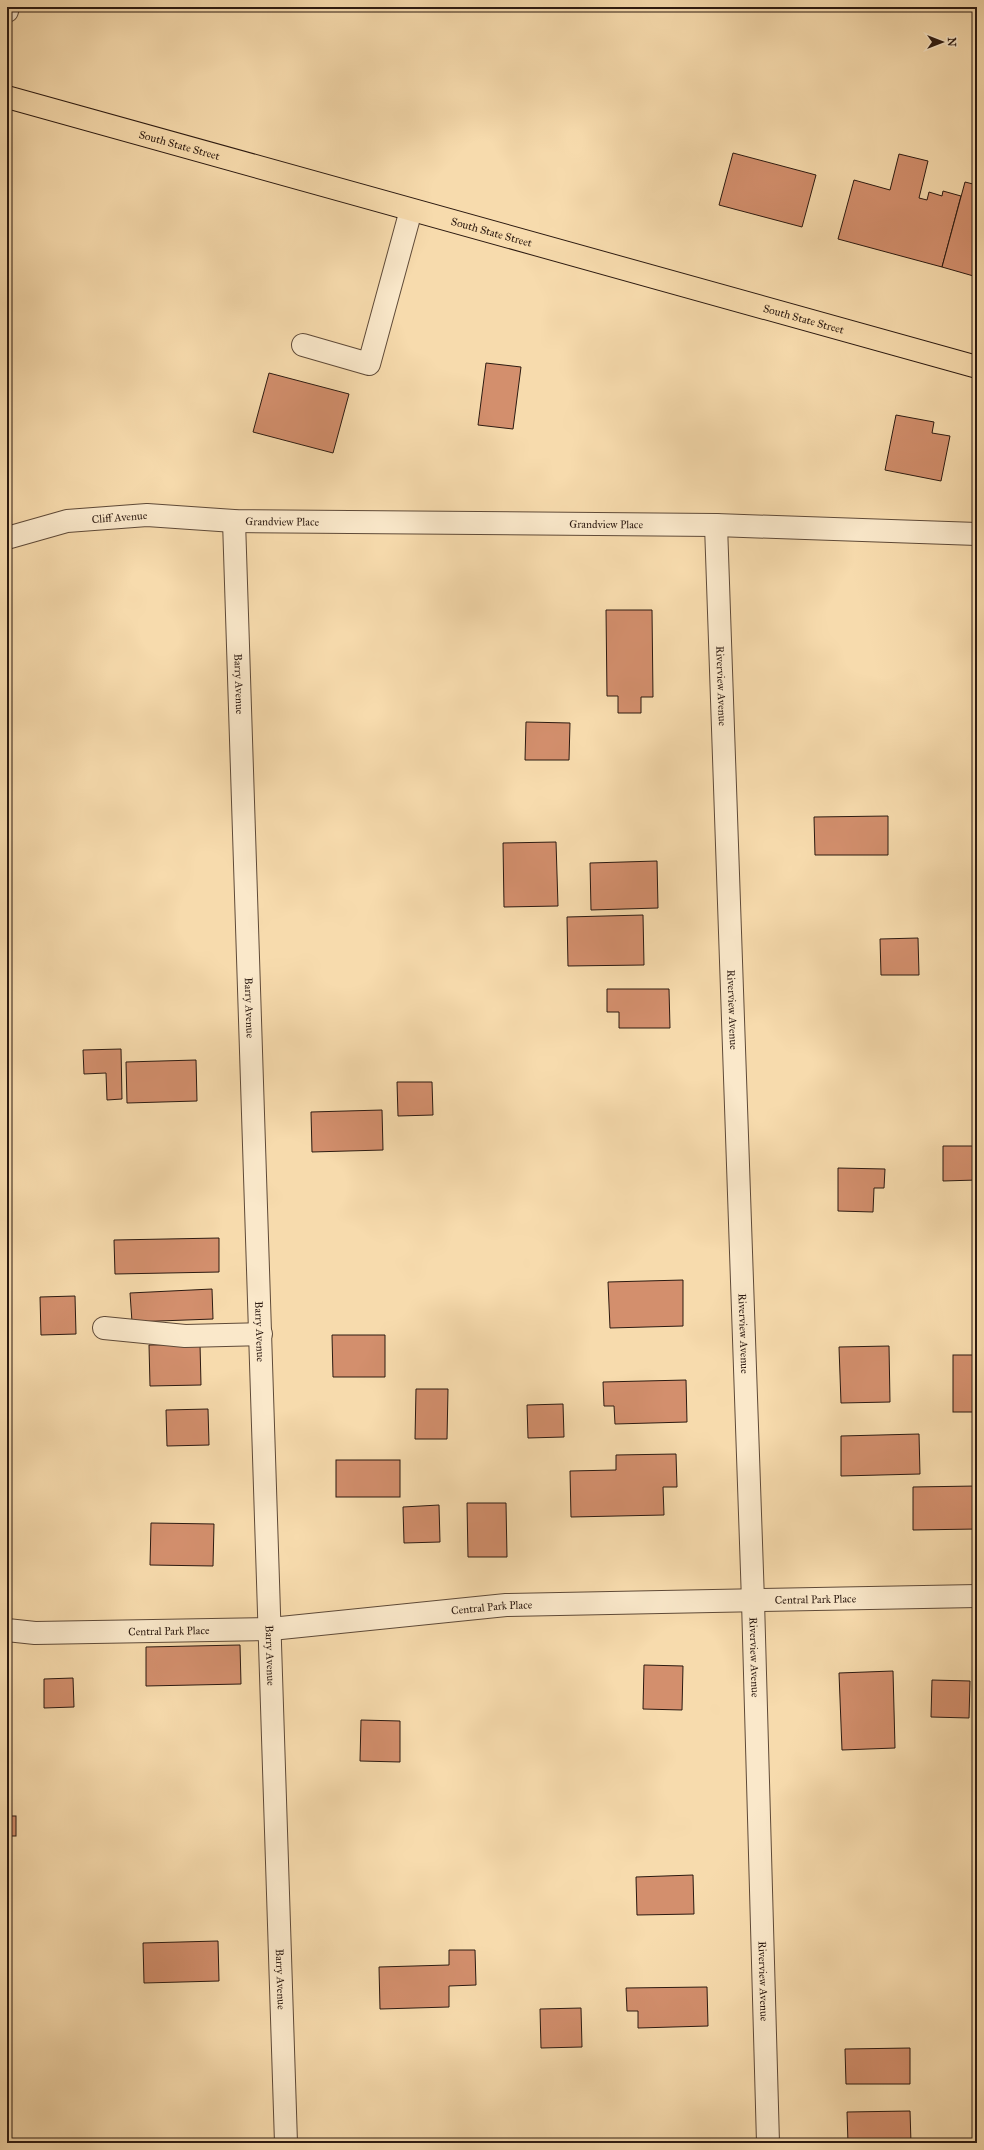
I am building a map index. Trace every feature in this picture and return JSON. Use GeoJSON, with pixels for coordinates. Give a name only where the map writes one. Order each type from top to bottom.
{"type":"FeatureCollection","features":[{"type":"Feature","properties":{"kind":"main road","name":"South State Street"},"geometry":{"type":"LineString","coordinates":[[7,97],[977,367]]}},
{"type":"Feature","properties":{"kind":"street"},"geometry":{"type":"LineString","coordinates":[[7,11],[8,7]]}},
{"type":"Feature","properties":{"kind":"street"},"geometry":{"type":"LineString","coordinates":[[303,345],[369,364],[411,210]]}},
{"type":"Feature","properties":{"kind":"street","name":"Cliff Avenue"},"geometry":{"type":"LineString","coordinates":[[7,538],[67,521],[147,515],[234,521]]}},
{"type":"Feature","properties":{"kind":"street","name":"Grandview Place"},"geometry":{"type":"LineString","coordinates":[[234,521],[716,525],[977,534]]}},
{"type":"Feature","properties":{"kind":"street","name":"Barry Avenue"},"geometry":{"type":"LineString","coordinates":[[234,521],[271,1629],[286,2143]]}},
{"type":"Feature","properties":{"kind":"street","name":"Riverview Avenue"},"geometry":{"type":"LineString","coordinates":[[716,525],[753,1600],[768,2143]]}},
{"type":"Feature","properties":{"kind":"street"},"geometry":{"type":"LineString","coordinates":[[104,1328],[184,1336],[261,1334]]}},
{"type":"Feature","properties":{"kind":"street","name":"Central Park Place"},"geometry":{"type":"LineString","coordinates":[[7,1630],[35,1633],[271,1629],[506,1605],[977,1596]]}},
{"type":"Feature","properties":{"kind":"building"},"geometry":{"type":"Polygon","coordinates":[[[733,153],[816,175],[802,227],[719,205],[733,153]]]}},
{"type":"Feature","properties":{"kind":"building"},"geometry":{"type":"Polygon","coordinates":[[[899,154],[928,161],[919,198],[927,200],[929,192],[942,196],[943,191],[961,196],[942,267],[838,239],[854,180],[890,190],[899,154]]]}},
{"type":"Feature","properties":{"kind":"building"},"geometry":{"type":"Polygon","coordinates":[[[965,182],[977,185],[977,277],[942,267],[965,182]]]}},
{"type":"Feature","properties":{"kind":"building"},"geometry":{"type":"Polygon","coordinates":[[[486,363],[521,367],[513,429],[478,425],[486,363]]]}},
{"type":"Feature","properties":{"kind":"building"},"geometry":{"type":"Polygon","coordinates":[[[269,373],[349,394],[333,453],[253,432],[269,373]]]}},
{"type":"Feature","properties":{"kind":"building"},"geometry":{"type":"Polygon","coordinates":[[[896,415],[934,422],[932,433],[950,436],[941,481],[885,470],[896,415]]]}},
{"type":"Feature","properties":{"kind":"building"},"geometry":{"type":"Polygon","coordinates":[[[606,610],[652,610],[653,697],[641,697],[641,713],[618,713],[618,696],[607,696],[606,610]]]}},
{"type":"Feature","properties":{"kind":"building"},"geometry":{"type":"Polygon","coordinates":[[[526,722],[570,723],[569,760],[525,760],[526,722]]]}},
{"type":"Feature","properties":{"kind":"building"},"geometry":{"type":"Polygon","coordinates":[[[888,816],[888,855],[815,855],[814,817],[888,816]]]}},
{"type":"Feature","properties":{"kind":"building"},"geometry":{"type":"Polygon","coordinates":[[[556,842],[558,906],[504,907],[503,843],[556,842]]]}},
{"type":"Feature","properties":{"kind":"building"},"geometry":{"type":"Polygon","coordinates":[[[657,861],[658,908],[591,910],[590,863],[657,861]]]}},
{"type":"Feature","properties":{"kind":"building"},"geometry":{"type":"Polygon","coordinates":[[[643,915],[644,965],[568,966],[567,917],[643,915]]]}},
{"type":"Feature","properties":{"kind":"building"},"geometry":{"type":"Polygon","coordinates":[[[918,938],[919,975],[881,975],[880,939],[918,938]]]}},
{"type":"Feature","properties":{"kind":"building"},"geometry":{"type":"Polygon","coordinates":[[[607,989],[669,989],[670,1028],[619,1028],[619,1012],[607,1012],[607,989]]]}},
{"type":"Feature","properties":{"kind":"building"},"geometry":{"type":"Polygon","coordinates":[[[121,1049],[122,1099],[107,1100],[106,1073],[84,1074],[83,1050],[121,1049]]]}},
{"type":"Feature","properties":{"kind":"building"},"geometry":{"type":"Polygon","coordinates":[[[196,1060],[197,1101],[127,1103],[126,1062],[196,1060]]]}},
{"type":"Feature","properties":{"kind":"building"},"geometry":{"type":"Polygon","coordinates":[[[397,1082],[432,1082],[433,1115],[398,1116],[397,1082]]]}},
{"type":"Feature","properties":{"kind":"building"},"geometry":{"type":"Polygon","coordinates":[[[382,1110],[383,1150],[312,1152],[311,1112],[382,1110]]]}},
{"type":"Feature","properties":{"kind":"building"},"geometry":{"type":"Polygon","coordinates":[[[943,1146],[977,1146],[977,1180],[943,1181],[943,1146]]]}},
{"type":"Feature","properties":{"kind":"building"},"geometry":{"type":"Polygon","coordinates":[[[838,1168],[885,1169],[884,1188],[874,1188],[873,1212],[838,1211],[838,1168]]]}},
{"type":"Feature","properties":{"kind":"building"},"geometry":{"type":"Polygon","coordinates":[[[219,1238],[219,1272],[115,1274],[114,1240],[219,1238]]]}},
{"type":"Feature","properties":{"kind":"building"},"geometry":{"type":"Polygon","coordinates":[[[683,1280],[683,1326],[610,1328],[608,1282],[683,1280]]]}},
{"type":"Feature","properties":{"kind":"building"},"geometry":{"type":"Polygon","coordinates":[[[212,1289],[213,1319],[132,1322],[130,1293],[212,1289]]]}},
{"type":"Feature","properties":{"kind":"building"},"geometry":{"type":"Polygon","coordinates":[[[75,1296],[76,1334],[41,1335],[40,1297],[75,1296]]]}},
{"type":"Feature","properties":{"kind":"building"},"geometry":{"type":"Polygon","coordinates":[[[332,1335],[385,1335],[385,1377],[333,1377],[332,1335]]]}},
{"type":"Feature","properties":{"kind":"building"},"geometry":{"type":"Polygon","coordinates":[[[200,1344],[201,1385],[150,1386],[149,1345],[200,1344]]]}},
{"type":"Feature","properties":{"kind":"building"},"geometry":{"type":"Polygon","coordinates":[[[889,1346],[890,1402],[841,1403],[839,1347],[889,1346]]]}},
{"type":"Feature","properties":{"kind":"building"},"geometry":{"type":"Polygon","coordinates":[[[953,1355],[977,1355],[977,1412],[953,1412],[953,1355]]]}},
{"type":"Feature","properties":{"kind":"building"},"geometry":{"type":"Polygon","coordinates":[[[686,1380],[687,1422],[615,1424],[614,1406],[604,1406],[603,1382],[686,1380]]]}},
{"type":"Feature","properties":{"kind":"building"},"geometry":{"type":"Polygon","coordinates":[[[416,1389],[448,1389],[447,1439],[415,1439],[416,1389]]]}},
{"type":"Feature","properties":{"kind":"building"},"geometry":{"type":"Polygon","coordinates":[[[563,1404],[564,1437],[528,1438],[527,1405],[563,1404]]]}},
{"type":"Feature","properties":{"kind":"building"},"geometry":{"type":"Polygon","coordinates":[[[208,1409],[209,1445],[167,1446],[166,1410],[208,1409]]]}},
{"type":"Feature","properties":{"kind":"building"},"geometry":{"type":"Polygon","coordinates":[[[919,1434],[920,1474],[841,1476],[841,1436],[919,1434]]]}},
{"type":"Feature","properties":{"kind":"building"},"geometry":{"type":"Polygon","coordinates":[[[676,1454],[677,1487],[663,1487],[664,1515],[571,1517],[570,1471],[616,1470],[616,1455],[676,1454]]]}},
{"type":"Feature","properties":{"kind":"building"},"geometry":{"type":"Polygon","coordinates":[[[336,1460],[400,1460],[400,1497],[336,1497],[336,1460]]]}},
{"type":"Feature","properties":{"kind":"building"},"geometry":{"type":"Polygon","coordinates":[[[976,1486],[977,1529],[913,1530],[913,1487],[976,1486]]]}},
{"type":"Feature","properties":{"kind":"building"},"geometry":{"type":"Polygon","coordinates":[[[467,1503],[506,1503],[507,1557],[468,1557],[467,1503]]]}},
{"type":"Feature","properties":{"kind":"building"},"geometry":{"type":"Polygon","coordinates":[[[439,1505],[440,1542],[404,1543],[403,1507],[439,1505]]]}},
{"type":"Feature","properties":{"kind":"building"},"geometry":{"type":"Polygon","coordinates":[[[151,1523],[214,1524],[213,1566],[150,1565],[151,1523]]]}},
{"type":"Feature","properties":{"kind":"building"},"geometry":{"type":"Polygon","coordinates":[[[240,1645],[241,1684],[146,1686],[146,1647],[240,1645]]]}},
{"type":"Feature","properties":{"kind":"building"},"geometry":{"type":"Polygon","coordinates":[[[644,1665],[683,1666],[682,1710],[643,1709],[644,1665]]]}},
{"type":"Feature","properties":{"kind":"building"},"geometry":{"type":"Polygon","coordinates":[[[893,1671],[895,1748],[842,1750],[839,1673],[893,1671]]]}},
{"type":"Feature","properties":{"kind":"building"},"geometry":{"type":"Polygon","coordinates":[[[73,1678],[74,1707],[44,1708],[44,1679],[73,1678]]]}},
{"type":"Feature","properties":{"kind":"building"},"geometry":{"type":"Polygon","coordinates":[[[932,1680],[970,1681],[969,1718],[931,1717],[932,1680]]]}},
{"type":"Feature","properties":{"kind":"building"},"geometry":{"type":"Polygon","coordinates":[[[361,1720],[400,1721],[400,1762],[360,1761],[361,1720]]]}},
{"type":"Feature","properties":{"kind":"building"},"geometry":{"type":"Polygon","coordinates":[[[7,1816],[16,1816],[16,1836],[7,1836],[7,1816]]]}},
{"type":"Feature","properties":{"kind":"building"},"geometry":{"type":"Polygon","coordinates":[[[693,1875],[694,1914],[637,1915],[636,1877],[693,1875]]]}},
{"type":"Feature","properties":{"kind":"building"},"geometry":{"type":"Polygon","coordinates":[[[218,1941],[219,1981],[144,1983],[143,1943],[218,1941]]]}},
{"type":"Feature","properties":{"kind":"building"},"geometry":{"type":"Polygon","coordinates":[[[449,1950],[475,1950],[476,1985],[449,1986],[449,2007],[380,2009],[379,1967],[449,1965],[449,1950]]]}},
{"type":"Feature","properties":{"kind":"building"},"geometry":{"type":"Polygon","coordinates":[[[707,1987],[708,2026],[638,2028],[638,2011],[627,2011],[626,1988],[707,1987]]]}},
{"type":"Feature","properties":{"kind":"building"},"geometry":{"type":"Polygon","coordinates":[[[581,2008],[582,2047],[541,2048],[540,2009],[581,2008]]]}},
{"type":"Feature","properties":{"kind":"building"},"geometry":{"type":"Polygon","coordinates":[[[910,2048],[910,2084],[846,2084],[845,2049],[910,2048]]]}},
{"type":"Feature","properties":{"kind":"building"},"geometry":{"type":"Polygon","coordinates":[[[910,2111],[911,2143],[848,2143],[847,2112],[910,2111]]]}}]}
